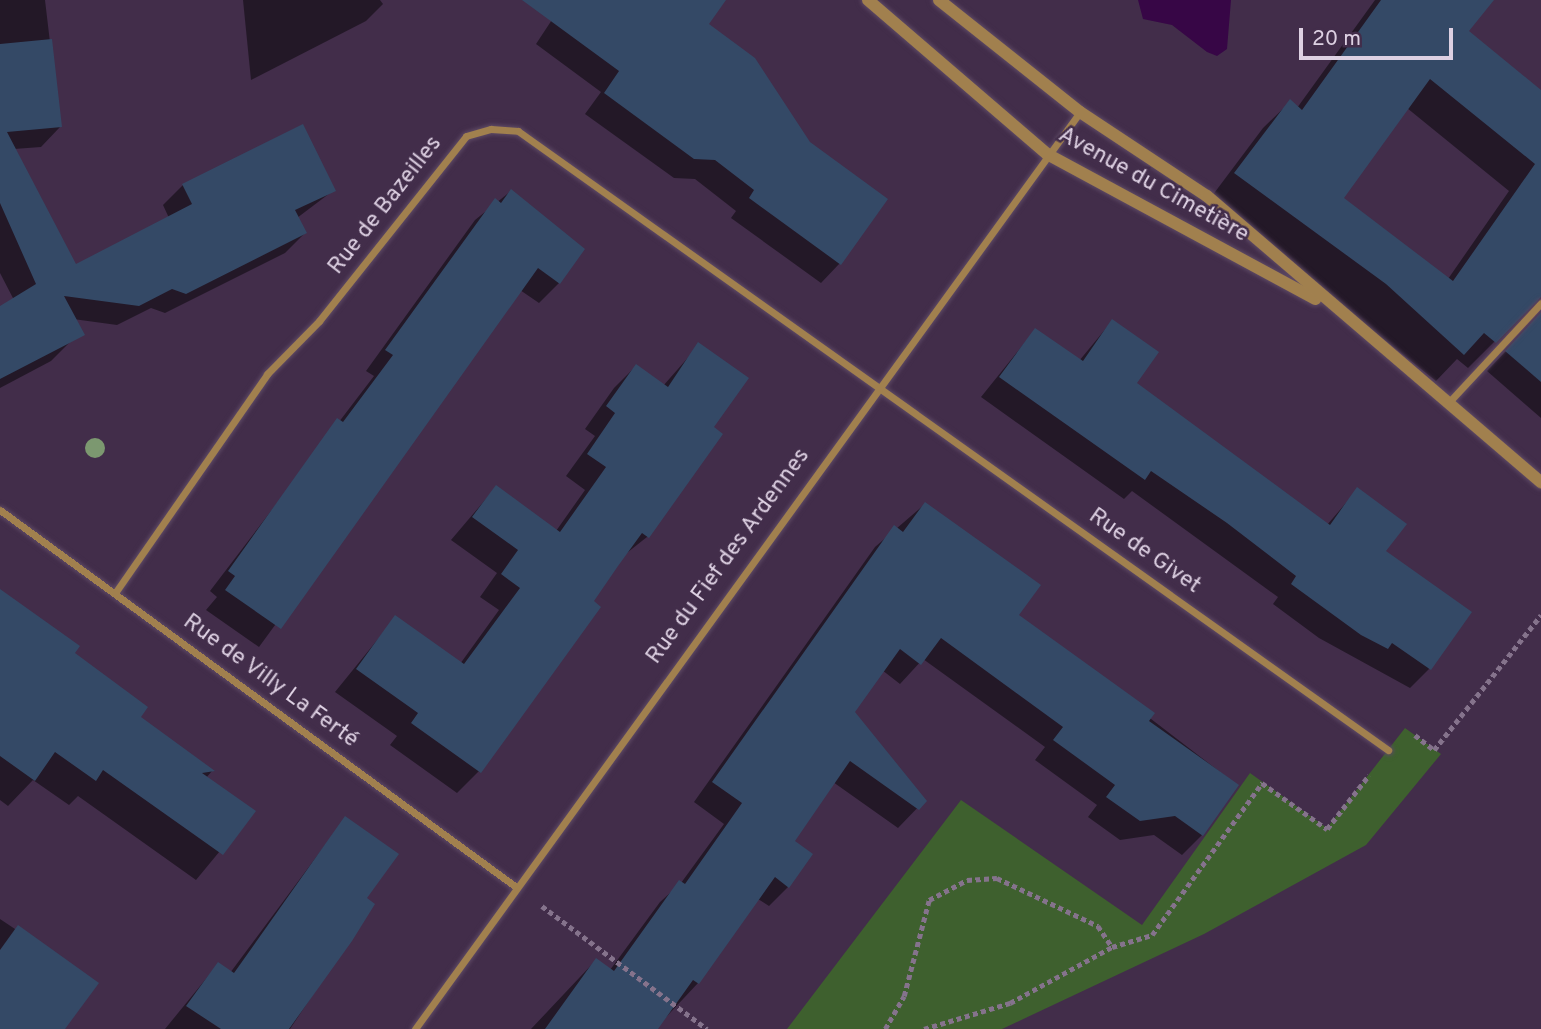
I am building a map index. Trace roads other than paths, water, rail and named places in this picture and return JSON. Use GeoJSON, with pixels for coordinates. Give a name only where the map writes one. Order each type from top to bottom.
{"type":"FeatureCollection","features":[{"type":"Feature","properties":{"kind":"street","name":"Avenue du Cimetière"},"geometry":{"type":"LineString","coordinates":[[868,0],[1047,155],[1334,309]]}},
{"type":"Feature","properties":{"kind":"street","name":"Avenue du Cimetière"},"geometry":{"type":"LineString","coordinates":[[939,0],[1080,112],[1207,196],[1334,309],[1450,402],[1541,482]]}},
{"type":"Feature","properties":{"kind":"street","name":"Rue du Fief des Ardennes"},"geometry":{"type":"LineString","coordinates":[[415,1029],[877,386],[1080,112]]}},
{"type":"Feature","properties":{"kind":"street","name":"Rue de Bazeilles"},"geometry":{"type":"LineString","coordinates":[[116,593],[267,374],[319,321],[466,135],[518,131],[877,386]]}},
{"type":"Feature","properties":{"kind":"street"},"geometry":{"type":"LineString","coordinates":[[1450,402],[1541,303]]}},
{"type":"Feature","properties":{"kind":"street","name":"Rue de Givet"},"geometry":{"type":"LineString","coordinates":[[877,386],[1388,750]]}},
{"type":"Feature","properties":{"kind":"street","name":"Rue de Villy La Ferté"},"geometry":{"type":"LineString","coordinates":[[0,510],[516,887]]}}]}
